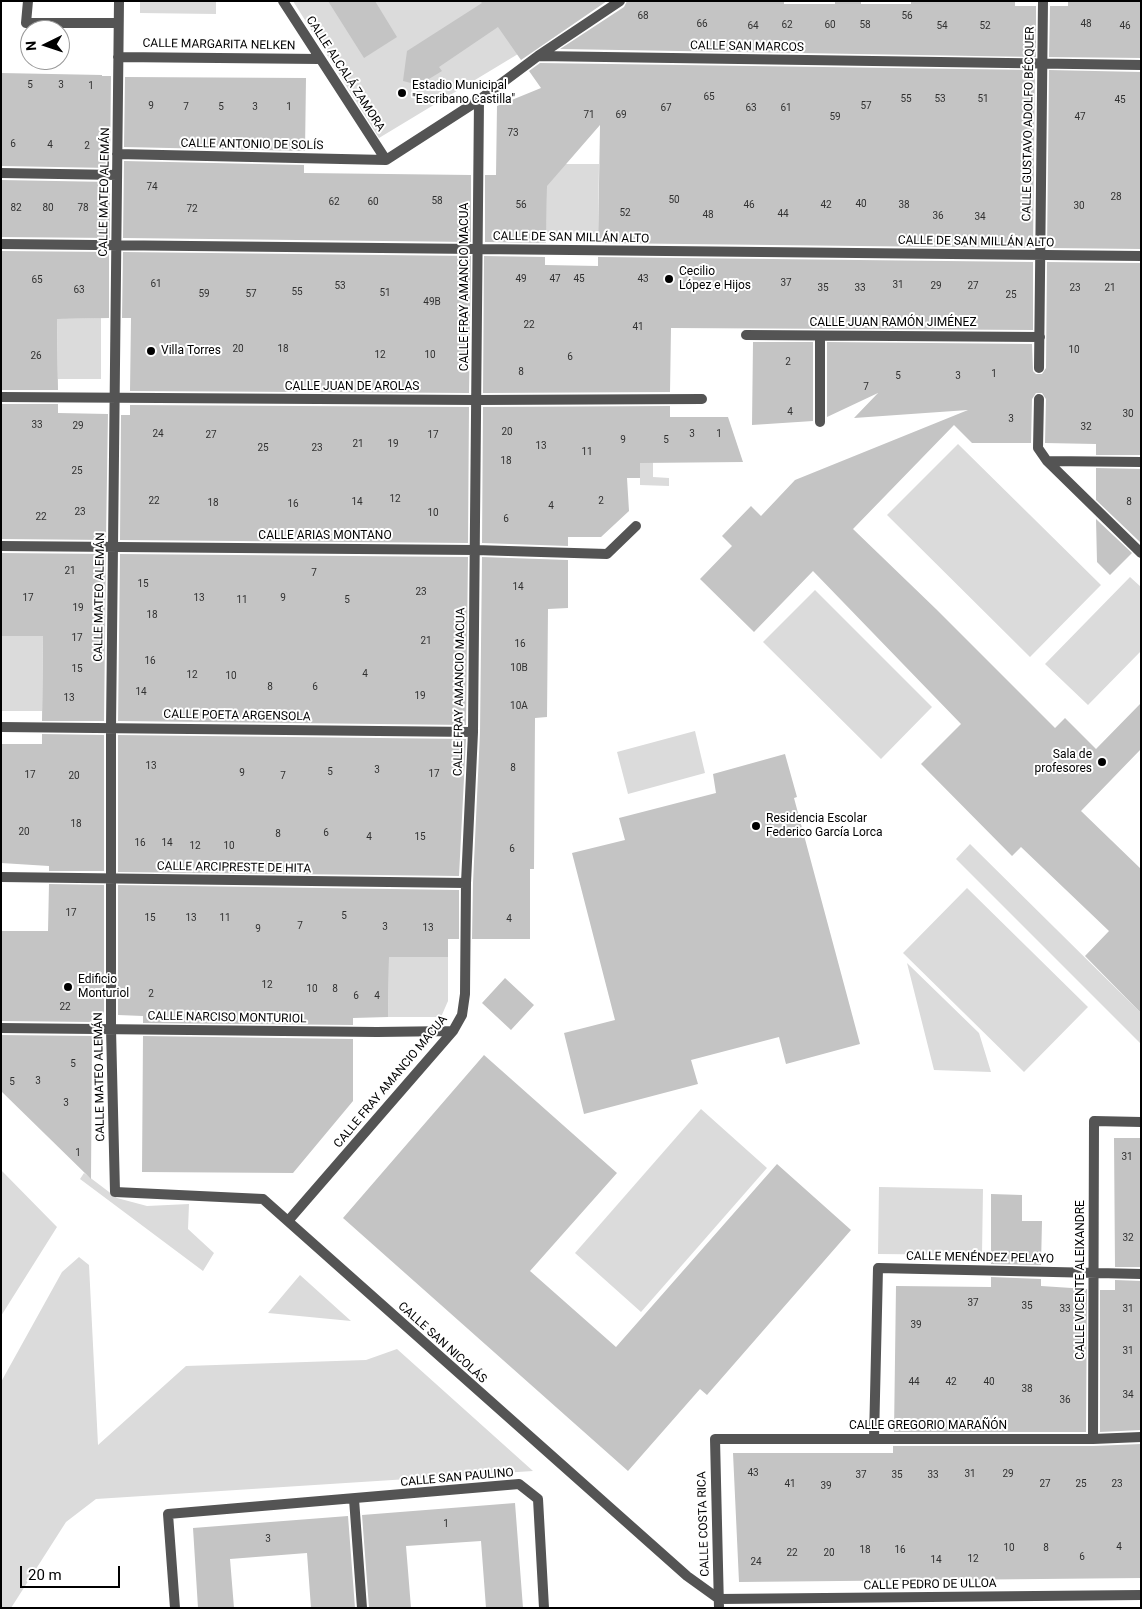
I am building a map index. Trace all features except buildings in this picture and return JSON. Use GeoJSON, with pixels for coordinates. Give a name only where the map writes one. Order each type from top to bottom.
{"type":"FeatureCollection","features":[{"type":"Feature","properties":{"kind":"street"},"geometry":{"type":"LineString","coordinates":[[28,1],[26,22],[118,23]]}},
{"type":"Feature","properties":{"kind":"street","name":"CALLE MATEO ALEMÁN"},"geometry":{"type":"LineString","coordinates":[[115,1192],[110,879],[119,1]]}},
{"type":"Feature","properties":{"kind":"street","name":"CALLE ALCALÁ ZAMORA"},"geometry":{"type":"LineString","coordinates":[[283,1],[386,160]]}},
{"type":"Feature","properties":{"kind":"street"},"geometry":{"type":"LineString","coordinates":[[386,160],[479,100],[538,56],[620,1]]}},
{"type":"Feature","properties":{"kind":"street","name":"CALLE GUSTAVO ADOLFO BÉCQUER"},"geometry":{"type":"LineString","coordinates":[[1039,368],[1043,1]]}},
{"type":"Feature","properties":{"kind":"street","name":"CALLE SAN MARCOS"},"geometry":{"type":"LineString","coordinates":[[538,56],[1141,65]]}},
{"type":"Feature","properties":{"kind":"street","name":"CALLE MARGARITA NELKEN"},"geometry":{"type":"LineString","coordinates":[[118,57],[319,59]]}},
{"type":"Feature","properties":{"kind":"street","name":"CALLE FRAY AMANCIO MACUA"},"geometry":{"type":"LineString","coordinates":[[288,1221],[453,1031],[462,1015],[465,994],[466,883],[473,732],[479,100]]}},
{"type":"Feature","properties":{"kind":"street","name":"CALLE ANTONIO DE SOLÍS"},"geometry":{"type":"LineString","coordinates":[[118,154],[386,160]]}},
{"type":"Feature","properties":{"kind":"street"},"geometry":{"type":"LineString","coordinates":[[1,173],[117,174]]}},
{"type":"Feature","properties":{"kind":"street","name":"CALLE DE SAN MILLÁN ALTO"},"geometry":{"type":"LineString","coordinates":[[1,244],[1141,256]]}},
{"type":"Feature","properties":{"kind":"street","name":"CALLE JUAN RAMÓN JIMÉNEZ"},"geometry":{"type":"LineString","coordinates":[[746,335],[1040,337]]}},
{"type":"Feature","properties":{"kind":"street"},"geometry":{"type":"LineString","coordinates":[[820,336],[820,422]]}},
{"type":"Feature","properties":{"kind":"street","name":"CALLE JUAN DE AROLAS"},"geometry":{"type":"LineString","coordinates":[[1,397],[476,400],[702,399]]}},
{"type":"Feature","properties":{"kind":"street"},"geometry":{"type":"LineString","coordinates":[[1039,400],[1038,448],[1047,461],[1141,553]]}},
{"type":"Feature","properties":{"kind":"street"},"geometry":{"type":"LineString","coordinates":[[1047,461],[1141,462]]}},
{"type":"Feature","properties":{"kind":"street","name":"CALLE ARIAS MONTANO"},"geometry":{"type":"LineString","coordinates":[[1,546],[475,550],[607,554],[636,526]]}},
{"type":"Feature","properties":{"kind":"street","name":"CALLE POETA ARGENSOLA"},"geometry":{"type":"LineString","coordinates":[[1,727],[473,732]]}},
{"type":"Feature","properties":{"kind":"street","name":"CALLE ARCIPRESTE DE HITA"},"geometry":{"type":"LineString","coordinates":[[1,878],[466,883]]}},
{"type":"Feature","properties":{"kind":"street","name":"CALLE NARCISO MONTURIOL"},"geometry":{"type":"LineString","coordinates":[[1,1028],[453,1031]]}},
{"type":"Feature","properties":{"kind":"street","name":"CALLE VICENTE ALEIXANDRE"},"geometry":{"type":"LineString","coordinates":[[1093,1439],[1094,1121],[1141,1122]]}},
{"type":"Feature","properties":{"kind":"street","name":"CALLE SAN NICOLÁS"},"geometry":{"type":"LineString","coordinates":[[115,1192],[263,1199],[719,1603]]}},
{"type":"Feature","properties":{"kind":"street","name":"CALLE MENÉNDEZ PELAYO"},"geometry":{"type":"LineString","coordinates":[[874,1439],[878,1268],[1141,1274]]}},
{"type":"Feature","properties":{"kind":"street","name":"CALLE GREGORIO MARAÑÓN"},"geometry":{"type":"LineString","coordinates":[[714,1439],[1093,1439],[1141,1437]]}},
{"type":"Feature","properties":{"kind":"street","name":"CALLE COSTA RICA"},"geometry":{"type":"LineString","coordinates":[[714,1439],[719,1603]]}},
{"type":"Feature","properties":{"kind":"street","name":"CALLE SAN PAULINO"},"geometry":{"type":"LineString","coordinates":[[175,1608],[168,1514],[519,1484],[538,1499],[544,1608]]}},
{"type":"Feature","properties":{"kind":"street"},"geometry":{"type":"LineString","coordinates":[[354,1499],[362,1608]]}},
{"type":"Feature","properties":{"kind":"street","name":"CALLE PEDRO DE ULLOA"},"geometry":{"type":"LineString","coordinates":[[719,1603],[868,1603],[1141,1595]]}},
{"type":"Feature","properties":{"kind":"shaded area"},"geometry":{"type":"Polygon","coordinates":[[[140,1],[216,1],[216,14],[140,13],[140,1]]]}},
{"type":"Feature","properties":{"kind":"shaded area","name":"Estadio Municipal \"Escribano Castilla\""},"geometry":{"type":"Polygon","coordinates":[[[293,1],[599,1],[518,54],[379,138],[293,1]]]}},
{"type":"Feature","properties":{"kind":"shaded area"},"geometry":{"type":"Polygon","coordinates":[[[547,164],[599,164],[598,234],[546,234],[547,164]]]}},
{"type":"Feature","properties":{"kind":"shaded area"},"geometry":{"type":"Polygon","coordinates":[[[101,318],[101,379],[58,379],[57,319],[101,318]]]}},
{"type":"Feature","properties":{"kind":"shaded area"},"geometry":{"type":"Polygon","coordinates":[[[640,417],[653,417],[653,477],[669,478],[669,486],[640,485],[640,417]]]}},
{"type":"Feature","properties":{"kind":"shaded area"},"geometry":{"type":"Polygon","coordinates":[[[958,444],[1101,585],[1030,657],[887,515],[958,444]]]}},
{"type":"Feature","properties":{"kind":"shaded area"},"geometry":{"type":"Polygon","coordinates":[[[1130,577],[1141,587],[1141,651],[1088,705],[1045,664],[1130,577]]]}},
{"type":"Feature","properties":{"kind":"shaded area"},"geometry":{"type":"Polygon","coordinates":[[[815,590],[932,707],[881,759],[763,642],[815,590]]]}},
{"type":"Feature","properties":{"kind":"shaded area"},"geometry":{"type":"Polygon","coordinates":[[[1,636],[43,636],[42,711],[1,711],[1,636]]]}},
{"type":"Feature","properties":{"kind":"shaded area"},"geometry":{"type":"Polygon","coordinates":[[[695,731],[705,773],[628,794],[617,752],[695,731]]]}},
{"type":"Feature","properties":{"kind":"shaded area"},"geometry":{"type":"Polygon","coordinates":[[[970,844],[1141,1013],[1141,1044],[956,859],[970,844]]]}},
{"type":"Feature","properties":{"kind":"shaded area"},"geometry":{"type":"Polygon","coordinates":[[[967,888],[1088,1007],[1024,1072],[903,953],[967,888]]]}},
{"type":"Feature","properties":{"kind":"shaded area"},"geometry":{"type":"Polygon","coordinates":[[[389,957],[448,957],[448,1001],[441,1017],[388,1017],[389,957]]]}},
{"type":"Feature","properties":{"kind":"shaded area"},"geometry":{"type":"Polygon","coordinates":[[[907,963],[979,1033],[991,1072],[934,1070],[907,963]]]}},
{"type":"Feature","properties":{"kind":"shaded area"},"geometry":{"type":"Polygon","coordinates":[[[701,1109],[767,1168],[641,1312],[575,1253],[701,1109]]]}},
{"type":"Feature","properties":{"kind":"shaded area"},"geometry":{"type":"Polygon","coordinates":[[[1,1170],[57,1227],[1,1316],[1,1170]]]}},
{"type":"Feature","properties":{"kind":"shaded area"},"geometry":{"type":"Polygon","coordinates":[[[84,1173],[117,1198],[147,1206],[189,1204],[188,1229],[214,1253],[203,1271],[80,1179],[84,1173]]]}},
{"type":"Feature","properties":{"kind":"shaded area"},"geometry":{"type":"Polygon","coordinates":[[[879,1187],[983,1189],[982,1255],[878,1254],[879,1187]]]}},
{"type":"Feature","properties":{"kind":"shaded area"},"geometry":{"type":"Polygon","coordinates":[[[79,1257],[89,1265],[98,1445],[186,1366],[366,1360],[397,1349],[533,1471],[96,1499],[66,1522],[11,1608],[1,1608],[1,1382],[62,1272],[79,1257]]]}},
{"type":"Feature","properties":{"kind":"shaded area"},"geometry":{"type":"Polygon","coordinates":[[[300,1275],[351,1321],[268,1313],[300,1275]]]}},
{"type":"Feature","properties":{"kind":"place","name":"Estadio Municipal \"Escribano Castilla\""},"geometry":{"type":"Point","coordinates":[402,93]}},
{"type":"Feature","properties":{"kind":"place","name":"Cecilio López e Hijos"},"geometry":{"type":"Point","coordinates":[669,279]}},
{"type":"Feature","properties":{"kind":"place","name":"Villa Torres"},"geometry":{"type":"Point","coordinates":[151,351]}},
{"type":"Feature","properties":{"kind":"place","name":"Sala de profesores"},"geometry":{"type":"Point","coordinates":[1102,762]}},
{"type":"Feature","properties":{"kind":"place","name":"Residencia Escolar Federico García Lorca"},"geometry":{"type":"Point","coordinates":[756,826]}},
{"type":"Feature","properties":{"kind":"place","name":"Edificio Monturiol"},"geometry":{"type":"Point","coordinates":[68,987]}}]}
